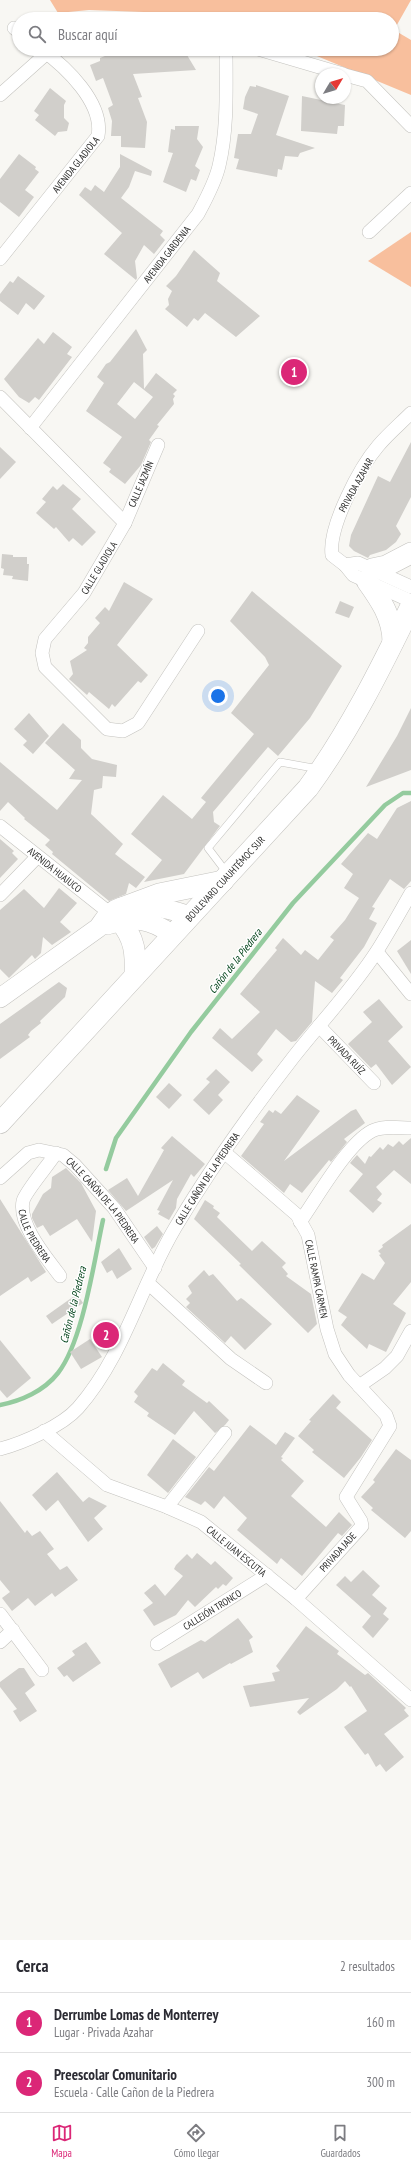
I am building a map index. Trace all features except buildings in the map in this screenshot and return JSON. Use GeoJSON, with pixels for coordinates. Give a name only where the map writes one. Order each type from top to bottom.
{"type":"FeatureCollection","features":[{"type":"Feature","properties":{"kind":"main road"},"geometry":{"type":"LineString","coordinates":[[393,642],[392,629],[388,614],[369,575],[411,553]]}},
{"type":"Feature","properties":{"kind":"main road","name":"BOULEVARD CUAUHTÉMOC SUR"},"geometry":{"type":"LineString","coordinates":[[0,1123],[295,803],[321,770],[364,697],[411,606]]}},
{"type":"Feature","properties":{"kind":"main road"},"geometry":{"type":"LineString","coordinates":[[0,998],[118,914],[159,894],[226,878]]}},
{"type":"Feature","properties":{"kind":"main road"},"geometry":{"type":"LineString","coordinates":[[118,914],[146,905],[190,916]]}},
{"type":"Feature","properties":{"kind":"main road"},"geometry":{"type":"LineString","coordinates":[[118,914],[161,926],[173,935]]}},
{"type":"Feature","properties":{"kind":"main road"},"geometry":{"type":"LineString","coordinates":[[118,914],[133,940],[135,948],[135,976]]}},
{"type":"Feature","properties":{"kind":"street"},"geometry":{"type":"LineString","coordinates":[[0,95],[42,56]]}},
{"type":"Feature","properties":{"kind":"street","name":"AVENIDA GLADIOLA"},"geometry":{"type":"LineString","coordinates":[[0,259],[98,136],[100,125],[98,115],[84,90],[54,56]]}},
{"type":"Feature","properties":{"kind":"street","name":"AVENIDA GARDENIA"},"geometry":{"type":"LineString","coordinates":[[30,428],[198,214],[212,188],[219,167],[225,124],[226,56]]}},
{"type":"Feature","properties":{"kind":"street"},"geometry":{"type":"LineString","coordinates":[[282,56],[323,68]]}},
{"type":"Feature","properties":{"kind":"street"},"geometry":{"type":"LineString","coordinates":[[351,76],[367,81],[411,126]]}},
{"type":"Feature","properties":{"kind":"street"},"geometry":{"type":"LineString","coordinates":[[369,232],[411,193]]}},
{"type":"Feature","properties":{"kind":"street"},"geometry":{"type":"LineString","coordinates":[[0,397],[125,523]]}},
{"type":"Feature","properties":{"kind":"street","name":"PRIVADA AZAHAR"},"geometry":{"type":"LineString","coordinates":[[411,413],[377,447],[350,492],[338,517],[332,535],[332,555],[345,565],[358,563],[369,575],[411,601]]}},
{"type":"Feature","properties":{"kind":"street","name":"CALLE JAZMÍN"},"geometry":{"type":"LineString","coordinates":[[125,523],[158,445]]}},
{"type":"Feature","properties":{"kind":"street","name":"CALLE GLADIOLA"},"geometry":{"type":"LineString","coordinates":[[125,523],[84,594],[45,639],[42,653],[45,667],[107,729],[123,731],[138,723],[198,630]]}},
{"type":"Feature","properties":{"kind":"street","name":"PRIVADA AZAHAR"},"geometry":{"type":"LineString","coordinates":[[369,575],[411,587]]}},
{"type":"Feature","properties":{"kind":"street","name":"AVENIDA HUAJUCO"},"geometry":{"type":"LineString","coordinates":[[0,826],[37,857],[118,914]]}},
{"type":"Feature","properties":{"kind":"street"},"geometry":{"type":"LineString","coordinates":[[0,895],[37,857]]}},
{"type":"Feature","properties":{"kind":"street","name":"CALLE CAÑON DE LA PIEDRERA"},"geometry":{"type":"LineString","coordinates":[[0,1449],[44,1431],[76,1410],[91,1391],[115,1354],[174,1229],[224,1152],[292,1060],[377,952],[411,893]]}},
{"type":"Feature","properties":{"kind":"street"},"geometry":{"type":"LineString","coordinates":[[377,952],[411,994]]}},
{"type":"Feature","properties":{"kind":"street","name":"PRIVADA RUÍZ"},"geometry":{"type":"LineString","coordinates":[[319,1026],[374,1084]]}},
{"type":"Feature","properties":{"kind":"street"},"geometry":{"type":"LineString","coordinates":[[300,1222],[332,1174],[359,1139],[372,1130],[386,1127],[411,1128]]}},
{"type":"Feature","properties":{"kind":"street","name":"CALLE CAÑÓN DE LA PIEDRERA"},"geometry":{"type":"LineString","coordinates":[[0,1178],[28,1153],[39,1150],[63,1155],[76,1165],[114,1208],[155,1268]]}},
{"type":"Feature","properties":{"kind":"street","name":"CALLE RAMPA CARMEN"},"geometry":{"type":"LineString","coordinates":[[224,1152],[296,1215],[308,1235],[326,1329],[335,1354],[359,1386],[389,1420]]}},
{"type":"Feature","properties":{"kind":"street","name":"CALLE PIEDRERA"},"geometry":{"type":"LineString","coordinates":[[56,1153],[23,1200],[23,1214],[32,1236],[60,1276]]}},
{"type":"Feature","properties":{"kind":"street"},"geometry":{"type":"LineString","coordinates":[[148,1283],[192,1326],[230,1359],[266,1383]]}},
{"type":"Feature","properties":{"kind":"street"},"geometry":{"type":"LineString","coordinates":[[359,1386],[385,1368],[397,1356],[411,1331]]}},
{"type":"Feature","properties":{"kind":"street","name":"PRIVADA JADE"},"geometry":{"type":"LineString","coordinates":[[296,1599],[362,1526],[362,1521],[346,1497],[390,1426],[389,1420]]}},
{"type":"Feature","properties":{"kind":"street","name":"CALLE JUAN ESCUTIA"},"geometry":{"type":"LineString","coordinates":[[44,1431],[107,1485],[167,1507],[202,1522],[296,1599],[411,1700]]}},
{"type":"Feature","properties":{"kind":"street"},"geometry":{"type":"LineString","coordinates":[[167,1507],[225,1433]]}},
{"type":"Feature","properties":{"kind":"street","name":"CALLEJÓN TRONCO"},"geometry":{"type":"LineString","coordinates":[[157,1644],[267,1575]]}},
{"type":"Feature","properties":{"kind":"street"},"geometry":{"type":"LineString","coordinates":[[0,1614],[42,1670]]}},
{"type":"Feature","properties":{"kind":"street"},"geometry":{"type":"LineString","coordinates":[[0,1642],[12,1630]]}},
{"type":"Feature","properties":{"kind":"lane"},"geometry":{"type":"LineString","coordinates":[[226,878],[208,848],[280,762],[321,770]]}},
{"type":"Feature","properties":{"kind":"shaded area"},"geometry":{"type":"Polygon","coordinates":[[[50,0],[411,0],[399,21],[399,12],[144,12],[89,10],[57,12],[50,0]]]}},
{"type":"Feature","properties":{"kind":"shaded area"},"geometry":{"type":"Polygon","coordinates":[[[399,33],[411,40],[411,95],[351,70],[351,68],[346,68],[317,56],[399,56],[399,33]]]}},
{"type":"Feature","properties":{"kind":"shaded area"},"geometry":{"type":"Polygon","coordinates":[[[411,232],[411,287],[368,261],[411,232]]]}},
{"type":"Feature","properties":{"kind":"waterway","name":"Cañón de la Piedrera"},"geometry":{"type":"LineString","coordinates":[[106,1169],[116,1138],[191,1032],[293,903],[385,805],[403,793],[411,793]]}},
{"type":"Feature","properties":{"kind":"waterway","name":"Cañón de la Piedrera"},"geometry":{"type":"LineString","coordinates":[[0,1405],[24,1398],[39,1390],[58,1373],[67,1359],[81,1321],[103,1220]]}},
{"type":"Feature","properties":{"kind":"place","name":"Derrumbe Lomas de Monterrey"},"geometry":{"type":"Point","coordinates":[294,372]}},
{"type":"Feature","properties":{"kind":"place","name":"Preescolar Comunitario"},"geometry":{"type":"Point","coordinates":[106,1335]}}]}
